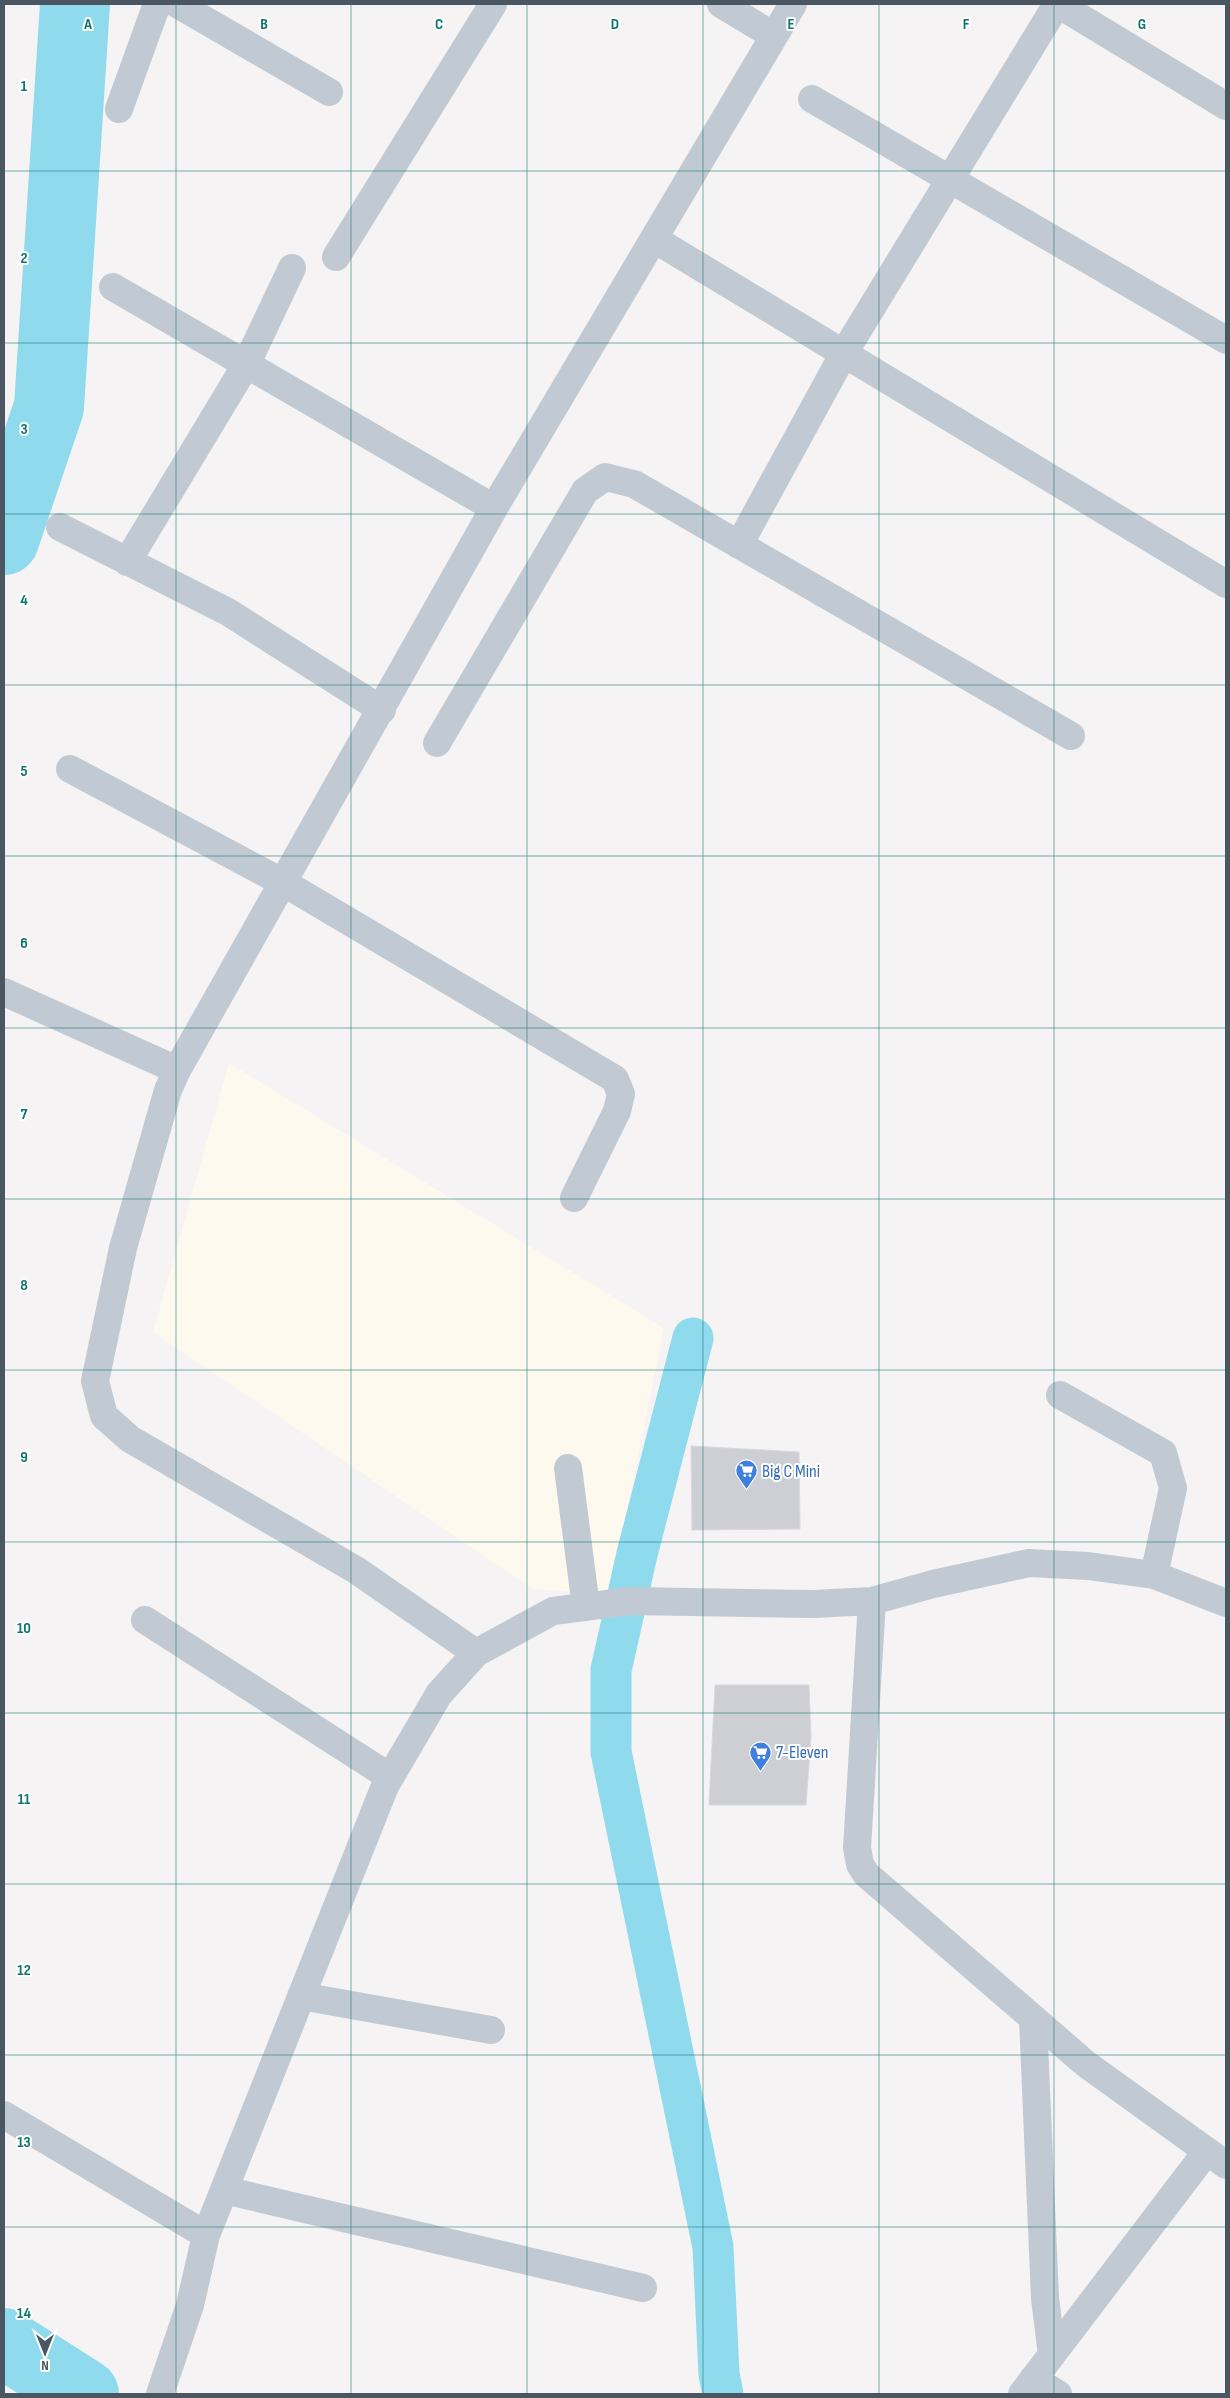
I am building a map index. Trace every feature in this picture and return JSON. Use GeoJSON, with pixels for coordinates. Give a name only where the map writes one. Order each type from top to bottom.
{"type":"FeatureCollection","features":[{"type":"Feature","properties":{"kind":"street"},"geometry":{"type":"LineString","coordinates":[[119,109],[157,4]]}},
{"type":"Feature","properties":{"kind":"street"},"geometry":{"type":"LineString","coordinates":[[178,4],[329,92]]}},
{"type":"Feature","properties":{"kind":"street"},"geometry":{"type":"LineString","coordinates":[[336,257],[493,4]]}},
{"type":"Feature","properties":{"kind":"street"},"geometry":{"type":"LineString","coordinates":[[721,4],[774,36]]}},
{"type":"Feature","properties":{"kind":"street"},"geometry":{"type":"LineString","coordinates":[[476,1653],[356,1570],[130,1439],[104,1416],[95,1381],[123,1248],[168,1090],[177,1070],[382,710],[494,508],[793,4]]}},
{"type":"Feature","properties":{"kind":"street"},"geometry":{"type":"LineString","coordinates":[[740,545],[844,353],[1058,4],[1226,106]]}},
{"type":"Feature","properties":{"kind":"street"},"geometry":{"type":"LineString","coordinates":[[812,99],[1226,340]]}},
{"type":"Feature","properties":{"kind":"street"},"geometry":{"type":"LineString","coordinates":[[654,239],[1226,584]]}},
{"type":"Feature","properties":{"kind":"street"},"geometry":{"type":"LineString","coordinates":[[127,562],[247,363],[292,268]]}},
{"type":"Feature","properties":{"kind":"street"},"geometry":{"type":"LineString","coordinates":[[112,287],[247,363],[494,508]]}},
{"type":"Feature","properties":{"kind":"street"},"geometry":{"type":"LineString","coordinates":[[437,743],[585,491],[605,477],[634,484],[1071,736]]}},
{"type":"Feature","properties":{"kind":"street"},"geometry":{"type":"LineString","coordinates":[[60,527],[228,612],[382,710]]}},
{"type":"Feature","properties":{"kind":"street"},"geometry":{"type":"LineString","coordinates":[[70,770],[284,883],[615,1079],[621,1094],[617,1111],[574,1198]]}},
{"type":"Feature","properties":{"kind":"street"},"geometry":{"type":"LineString","coordinates":[[4,992],[177,1070]]}},
{"type":"Feature","properties":{"kind":"street"},"geometry":{"type":"LineString","coordinates":[[1060,1395],[1163,1453],[1173,1488],[1154,1575]]}},
{"type":"Feature","properties":{"kind":"street"},"geometry":{"type":"LineString","coordinates":[[568,1468],[586,1607]]}},
{"type":"Feature","properties":{"kind":"street"},"geometry":{"type":"LineString","coordinates":[[160,2394],[190,2305],[206,2235],[385,1786],[439,1694],[476,1653],[553,1611],[631,1601],[813,1604],[872,1601],[933,1584],[1029,1563],[1088,1566],[1154,1575],[1226,1603]]}},
{"type":"Feature","properties":{"kind":"street"},"geometry":{"type":"LineString","coordinates":[[872,1601],[857,1848],[860,1864],[866,1874],[1086,2064],[1216,2158],[1027,2386],[1058,2394]]}},
{"type":"Feature","properties":{"kind":"street"},"geometry":{"type":"LineString","coordinates":[[145,1620],[390,1777]]}},
{"type":"Feature","properties":{"kind":"street"},"geometry":{"type":"LineString","coordinates":[[301,1996],[492,2030]]}},
{"type":"Feature","properties":{"kind":"street"},"geometry":{"type":"LineString","coordinates":[[1033,2019],[1045,2298],[1052,2355]]}},
{"type":"Feature","properties":{"kind":"street"},"geometry":{"type":"LineString","coordinates":[[4,2115],[206,2235]]}},
{"type":"Feature","properties":{"kind":"street"},"geometry":{"type":"LineString","coordinates":[[224,2190],[643,2288]]}},
{"type":"Feature","properties":{"kind":"shaded area"},"geometry":{"type":"Polygon","coordinates":[[[229,1063],[664,1328],[621,1542],[607,1594],[533,1589],[153,1332],[229,1063]]]}},
{"type":"Feature","properties":{"kind":"building","name":"Big C Mini"},"geometry":{"type":"Polygon","coordinates":[[[691,1446],[799,1452],[800,1529],[692,1530],[691,1446]]]}},
{"type":"Feature","properties":{"kind":"building","name":"7-Eleven"},"geometry":{"type":"Polygon","coordinates":[[[715,1685],[809,1685],[811,1737],[806,1805],[709,1805],[715,1685]]]}},
{"type":"Feature","properties":{"kind":"waterway"},"geometry":{"type":"LineString","coordinates":[[4,540],[49,407],[75,4]]}},
{"type":"Feature","properties":{"kind":"waterway"},"geometry":{"type":"LineString","coordinates":[[693,1338],[637,1554],[611,1670],[611,1752],[713,2247],[719,2374],[723,2394]]}},
{"type":"Feature","properties":{"kind":"waterway"},"geometry":{"type":"LineString","coordinates":[[4,2343],[84,2394]]}},
{"type":"Feature","properties":{"kind":"place","name":"Big C Mini"},"geometry":{"type":"Point","coordinates":[746,1490]}},
{"type":"Feature","properties":{"kind":"place","name":"7-Eleven"},"geometry":{"type":"Point","coordinates":[760,1771]}}]}
